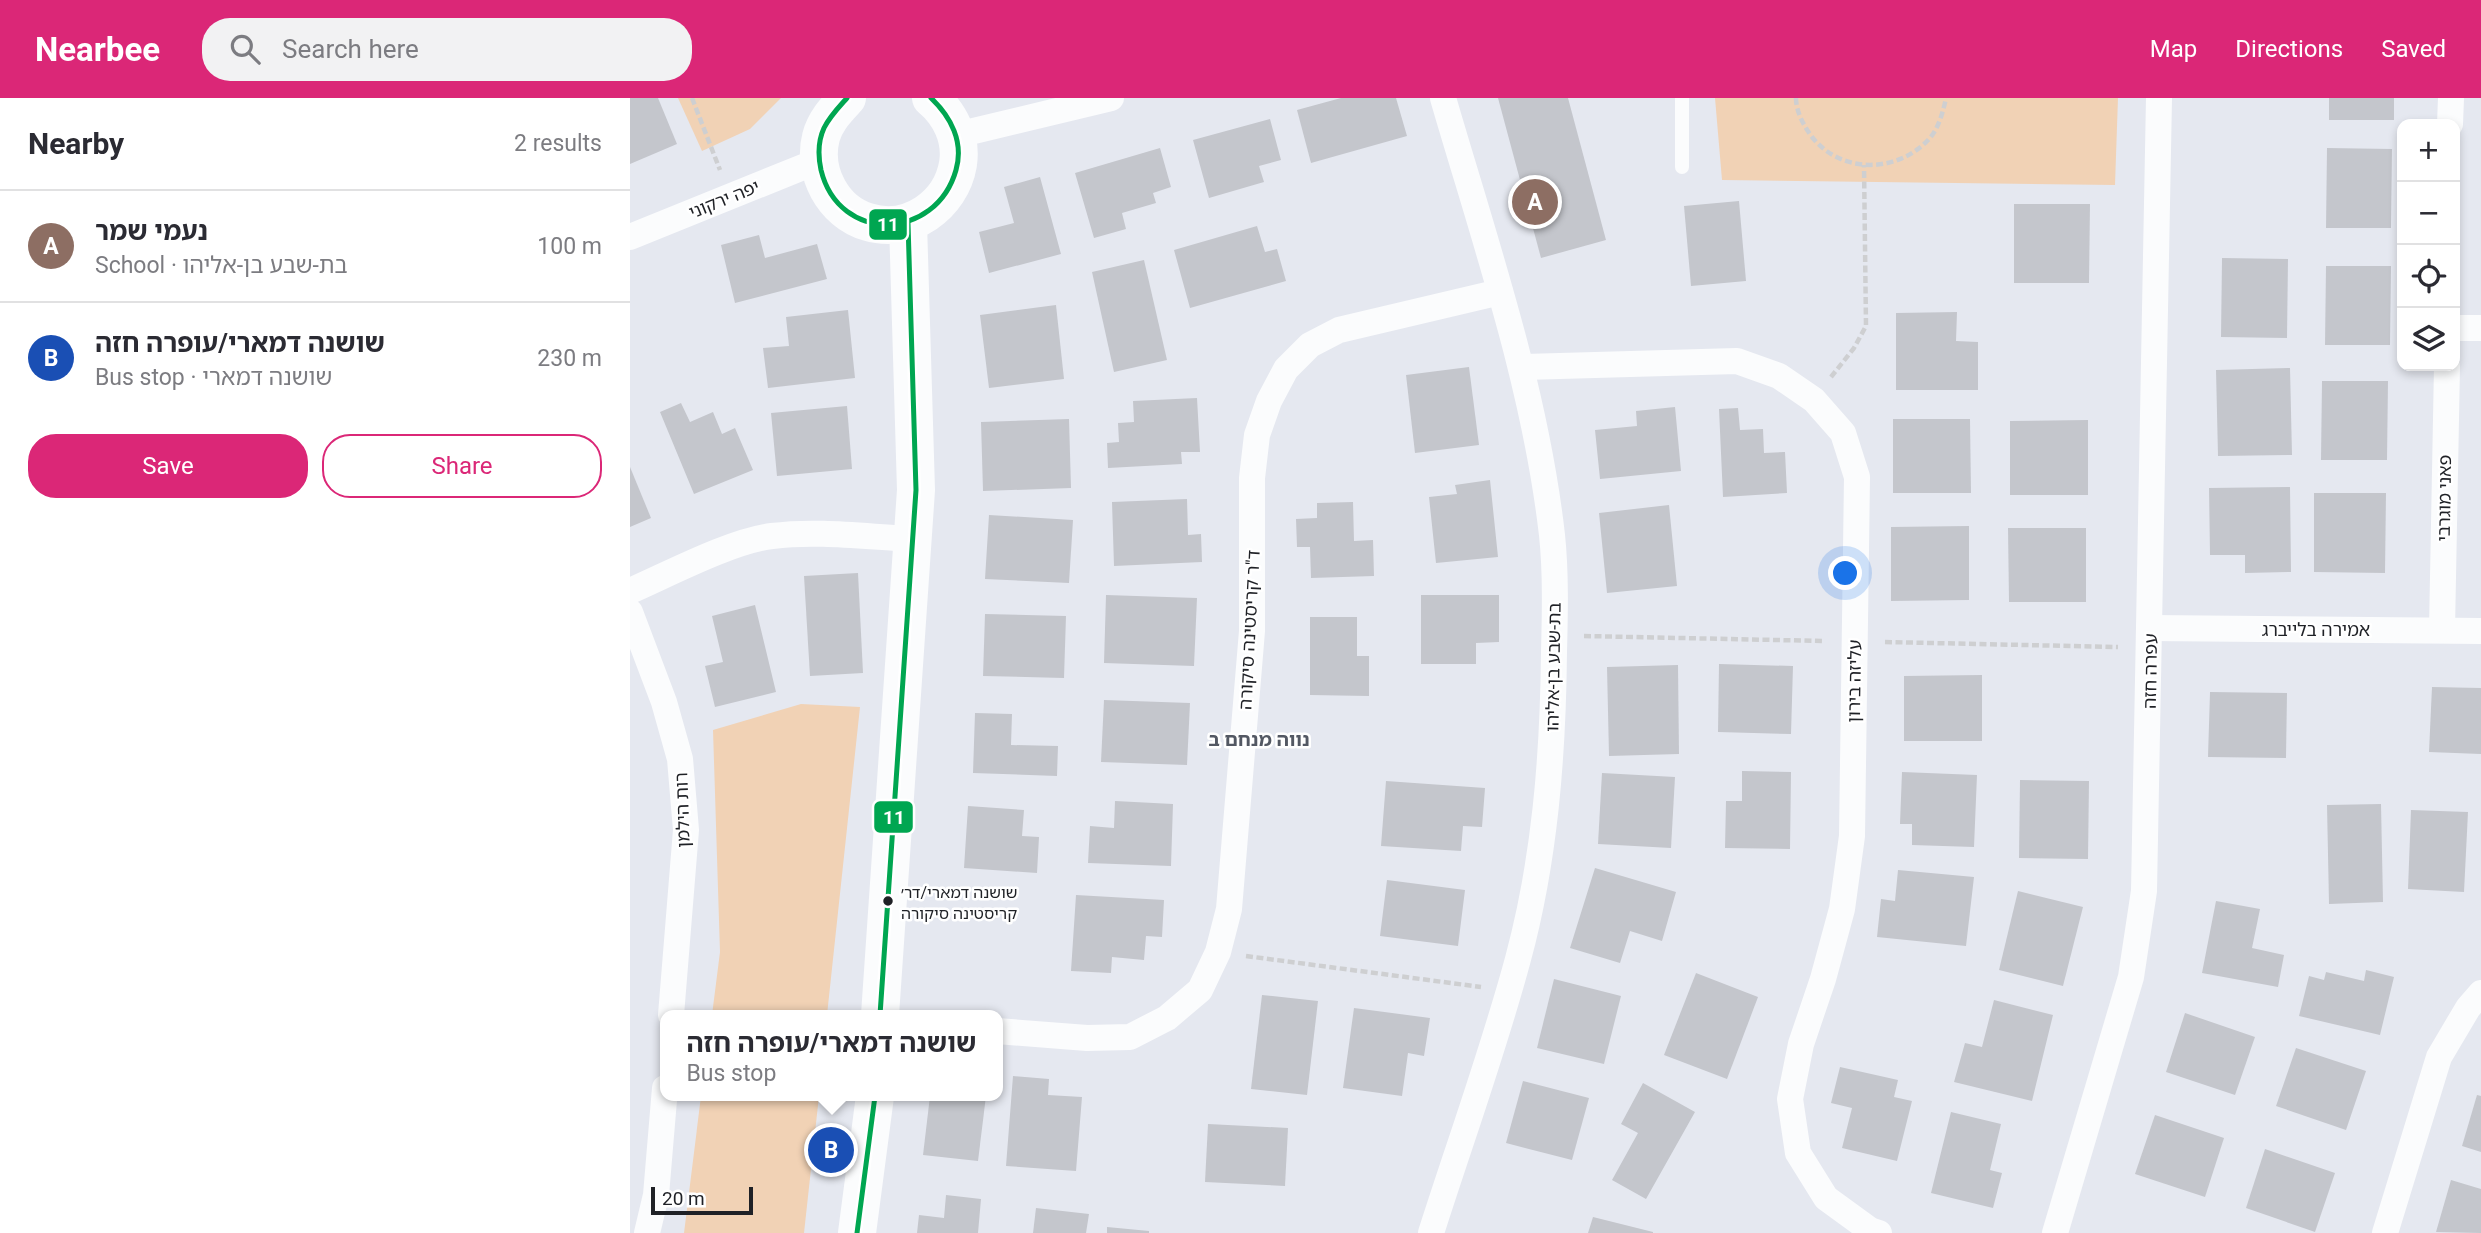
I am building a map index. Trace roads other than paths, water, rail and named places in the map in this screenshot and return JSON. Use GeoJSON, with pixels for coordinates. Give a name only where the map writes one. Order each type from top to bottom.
{"type":"FeatureCollection","features":[{"type":"Feature","properties":{"kind":"street"},"geometry":{"type":"LineString","coordinates":[[847,98],[831,115],[821,137],[818,161],[823,181],[833,199],[849,213],[867,222],[888,225],[908,223],[928,213],[945,198],[956,179],[959,157],[957,135],[948,115],[931,98]]}},
{"type":"Feature","properties":{"kind":"street"},"geometry":{"type":"LineString","coordinates":[[957,135],[1111,98]]}},
{"type":"Feature","properties":{"kind":"street","name":"בת-שבע בן-אליהו"},"geometry":{"type":"LineString","coordinates":[[1431,1233],[1508,991],[1536,880],[1549,790],[1553,706],[1552,538],[1544,482],[1521,367],[1443,98]]}},
{"type":"Feature","properties":{"kind":"street","name":"עפרה חזה"},"geometry":{"type":"LineString","coordinates":[[2055,1233],[2131,977],[2144,891],[2151,628],[2158,98]]}},
{"type":"Feature","properties":{"kind":"street"},"geometry":{"type":"LineString","coordinates":[[2450,119],[2451,98]]}},
{"type":"Feature","properties":{"kind":"street","name":"יפה ירקוני"},"geometry":{"type":"LineString","coordinates":[[630,237],[818,161]]}},
{"type":"Feature","properties":{"kind":"street"},"geometry":{"type":"LineString","coordinates":[[880,1010],[916,489],[908,223]]}},
{"type":"Feature","properties":{"kind":"street","name":"ד\"ר קריסטינה סיקורה"},"geometry":{"type":"LineString","coordinates":[[1003,1031],[1087,1038],[1130,1037],[1167,1018],[1200,990],[1218,952],[1228,909],[1252,631],[1252,478],[1257,435],[1269,401],[1286,369],[1310,345],[1339,330],[1500,292]]}},
{"type":"Feature","properties":{"kind":"street"},"geometry":{"type":"LineString","coordinates":[[2460,328],[2481,328]]}},
{"type":"Feature","properties":{"kind":"street","name":"עליזה בירון"},"geometry":{"type":"LineString","coordinates":[[1521,367],[1737,361],[1779,376],[1814,400],[1843,433],[1857,477],[1852,836],[1842,909],[1823,979],[1801,1044],[1790,1099],[1798,1153],[1826,1198],[1870,1230],[1879,1233]]}},
{"type":"Feature","properties":{"kind":"street","name":"פאני מוגרבי"},"geometry":{"type":"LineString","coordinates":[[2442,630],[2446,371]]}},
{"type":"Feature","properties":{"kind":"street"},"geometry":{"type":"LineString","coordinates":[[630,591],[729,549],[770,536],[913,539]]}},
{"type":"Feature","properties":{"kind":"street","name":"רות הילמן"},"geometry":{"type":"LineString","coordinates":[[630,612],[664,702],[680,759],[686,830],[671,1010]]}},
{"type":"Feature","properties":{"kind":"street","name":"אמירה בלייברג"},"geometry":{"type":"LineString","coordinates":[[2151,628],[2481,632]]}},
{"type":"Feature","properties":{"kind":"street"},"geometry":{"type":"LineString","coordinates":[[2385,1233],[2439,1057],[2468,1008],[2481,993]]}},
{"type":"Feature","properties":{"kind":"street"},"geometry":{"type":"LineString","coordinates":[[648,1233],[656,1195],[664,1101]]}},
{"type":"Feature","properties":{"kind":"street"},"geometry":{"type":"LineString","coordinates":[[857,1233],[874,1101]]}},
{"type":"Feature","properties":{"kind":"lane"},"geometry":{"type":"LineString","coordinates":[[1682,98],[1682,167]]}},
{"type":"Feature","properties":{"kind":"place","name":"נעמי שמר"},"geometry":{"type":"Point","coordinates":[1535,202]}},
{"type":"Feature","properties":{"kind":"place","name":"שושנה דמארי/דר׳ קריסטינה סיקורה"},"geometry":{"type":"Point","coordinates":[888,901]}},
{"type":"Feature","properties":{"kind":"place","name":"שושנה דמארי/עופרה חזה"},"geometry":{"type":"Point","coordinates":[831,1150]}},
{"type":"Feature","properties":{"kind":"district","name":"נווה מנחם ב"},"geometry":{"type":"Point","coordinates":[1259,739]}}]}
